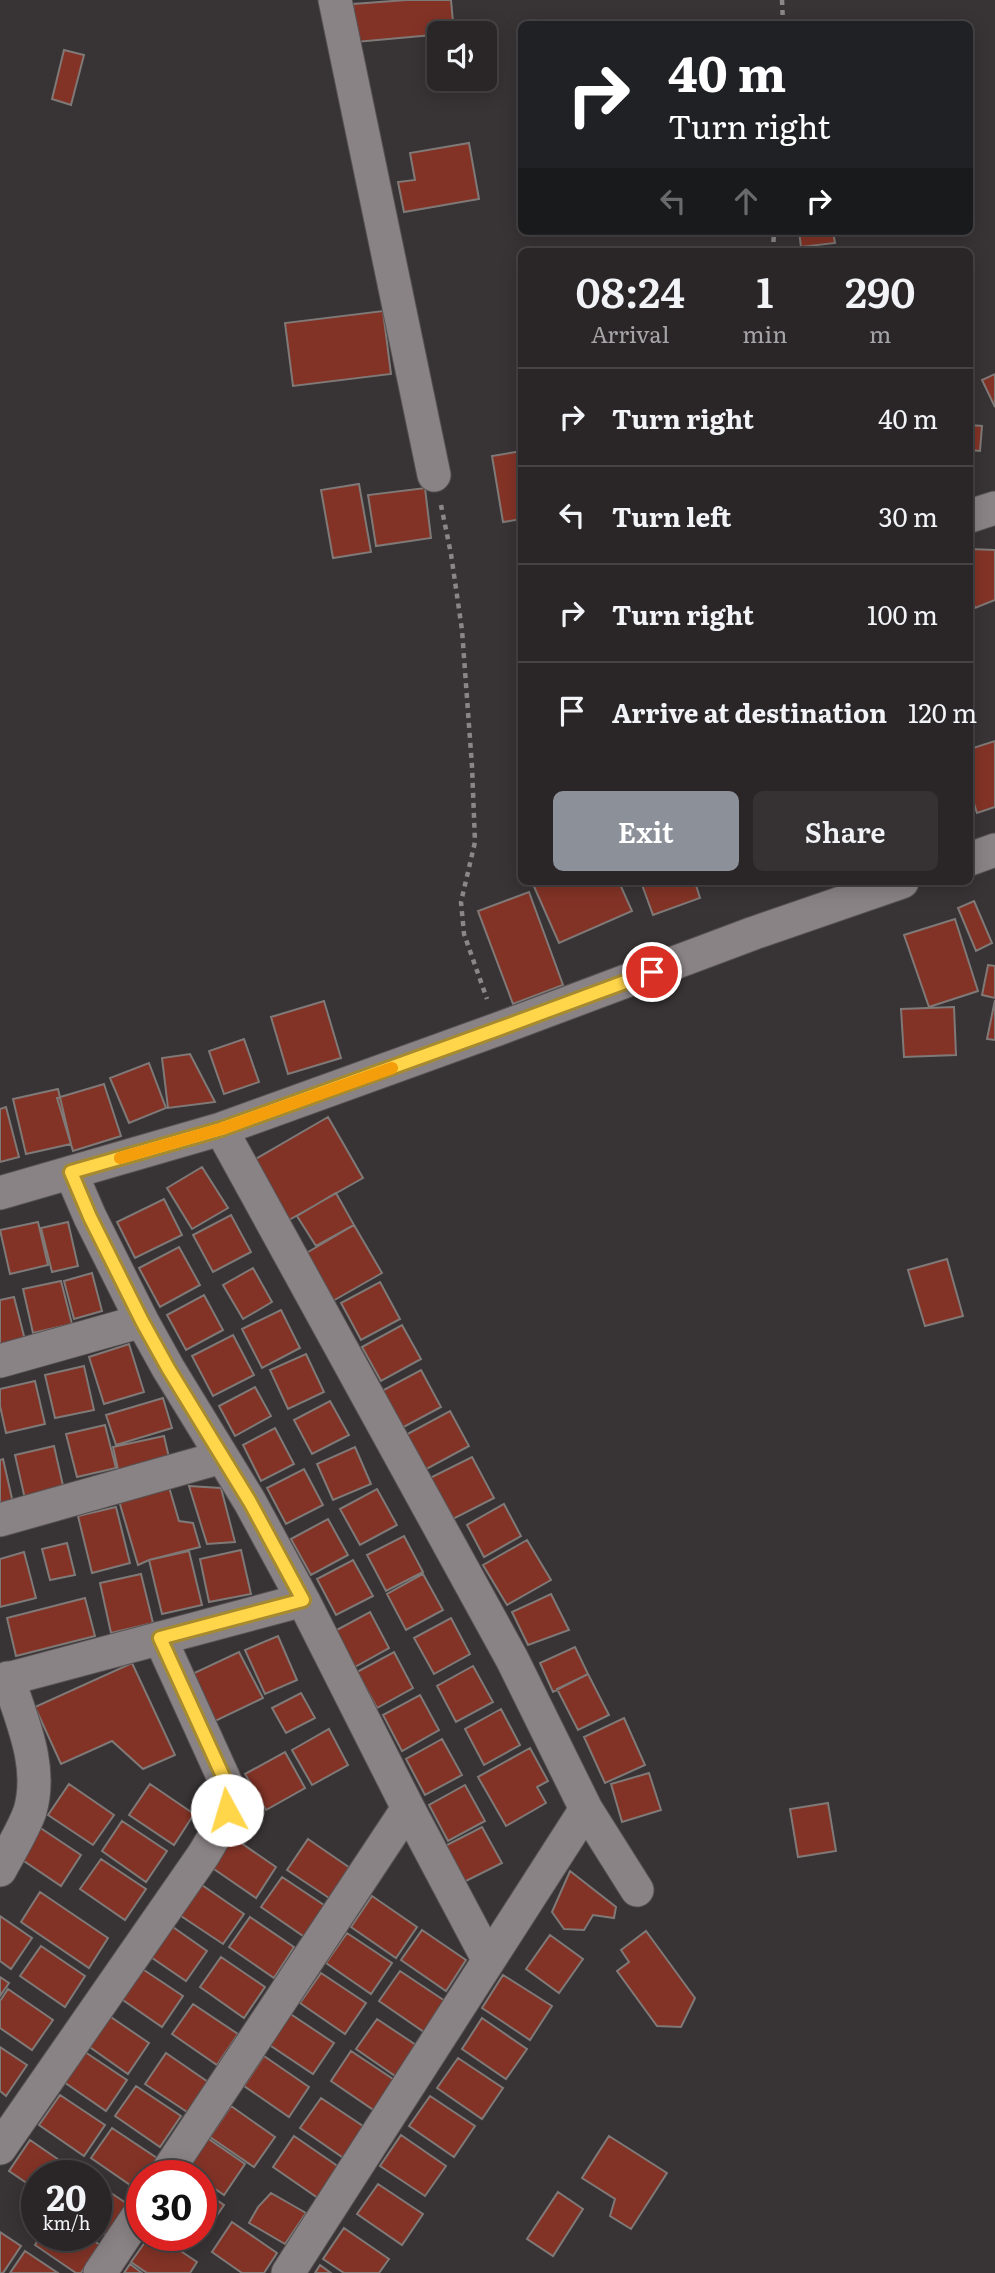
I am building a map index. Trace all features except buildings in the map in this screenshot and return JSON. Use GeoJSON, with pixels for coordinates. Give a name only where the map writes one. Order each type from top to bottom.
{"type":"FeatureCollection","features":[{"type":"Feature","properties":{"kind":"street"},"geometry":{"type":"LineString","coordinates":[[335,0],[434,475]]}},
{"type":"Feature","properties":{"kind":"street"},"geometry":{"type":"LineString","coordinates":[[973,515],[995,508]]}},
{"type":"Feature","properties":{"kind":"street"},"geometry":{"type":"LineString","coordinates":[[973,858],[995,850]]}},
{"type":"Feature","properties":{"kind":"street"},"geometry":{"type":"LineString","coordinates":[[0,1193],[221,1129],[754,933],[893,885]]}},
{"type":"Feature","properties":{"kind":"street"},"geometry":{"type":"LineString","coordinates":[[221,1129],[505,1647],[586,1809],[636,1890]]}},
{"type":"Feature","properties":{"kind":"street"},"geometry":{"type":"LineString","coordinates":[[71,1172],[90,1217],[142,1321],[250,1502],[488,1959]]}},
{"type":"Feature","properties":{"kind":"street"},"geometry":{"type":"LineString","coordinates":[[0,1361],[142,1321]]}},
{"type":"Feature","properties":{"kind":"street"},"geometry":{"type":"LineString","coordinates":[[0,1520],[222,1457]]}},
{"type":"Feature","properties":{"kind":"street"},"geometry":{"type":"LineString","coordinates":[[0,1870],[30,1812],[35,1778],[32,1751],[4,1679],[303,1600]]}},
{"type":"Feature","properties":{"kind":"street"},"geometry":{"type":"LineString","coordinates":[[0,2148],[204,1854],[227,1810],[226,1783],[160,1638]]}},
{"type":"Feature","properties":{"kind":"street"},"geometry":{"type":"LineString","coordinates":[[175,2160],[408,1808]]}},
{"type":"Feature","properties":{"kind":"street"},"geometry":{"type":"LineString","coordinates":[[288,2273],[586,1809]]}},
{"type":"Feature","properties":{"kind":"street"},"geometry":{"type":"LineString","coordinates":[[100,2273],[126,2234]]}},
{"type":"Feature","properties":{"kind":"path"},"geometry":{"type":"LineString","coordinates":[[782,0],[783,21]]}},
{"type":"Feature","properties":{"kind":"path"},"geometry":{"type":"LineString","coordinates":[[434,475],[451,554],[462,630],[472,765],[475,842],[461,902],[464,934],[498,1029]]}},
{"type":"Feature","properties":{"kind":"slow traffic"},"geometry":{"type":"LineString","coordinates":[[120,1158],[221,1129],[392,1068]]}},
{"type":"Feature","properties":{"kind":"route"},"geometry":{"type":"LineString","coordinates":[[227,1810],[226,1783],[160,1638],[303,1600],[250,1502],[142,1321],[90,1217],[71,1172],[221,1129],[652,972]]}}]}
